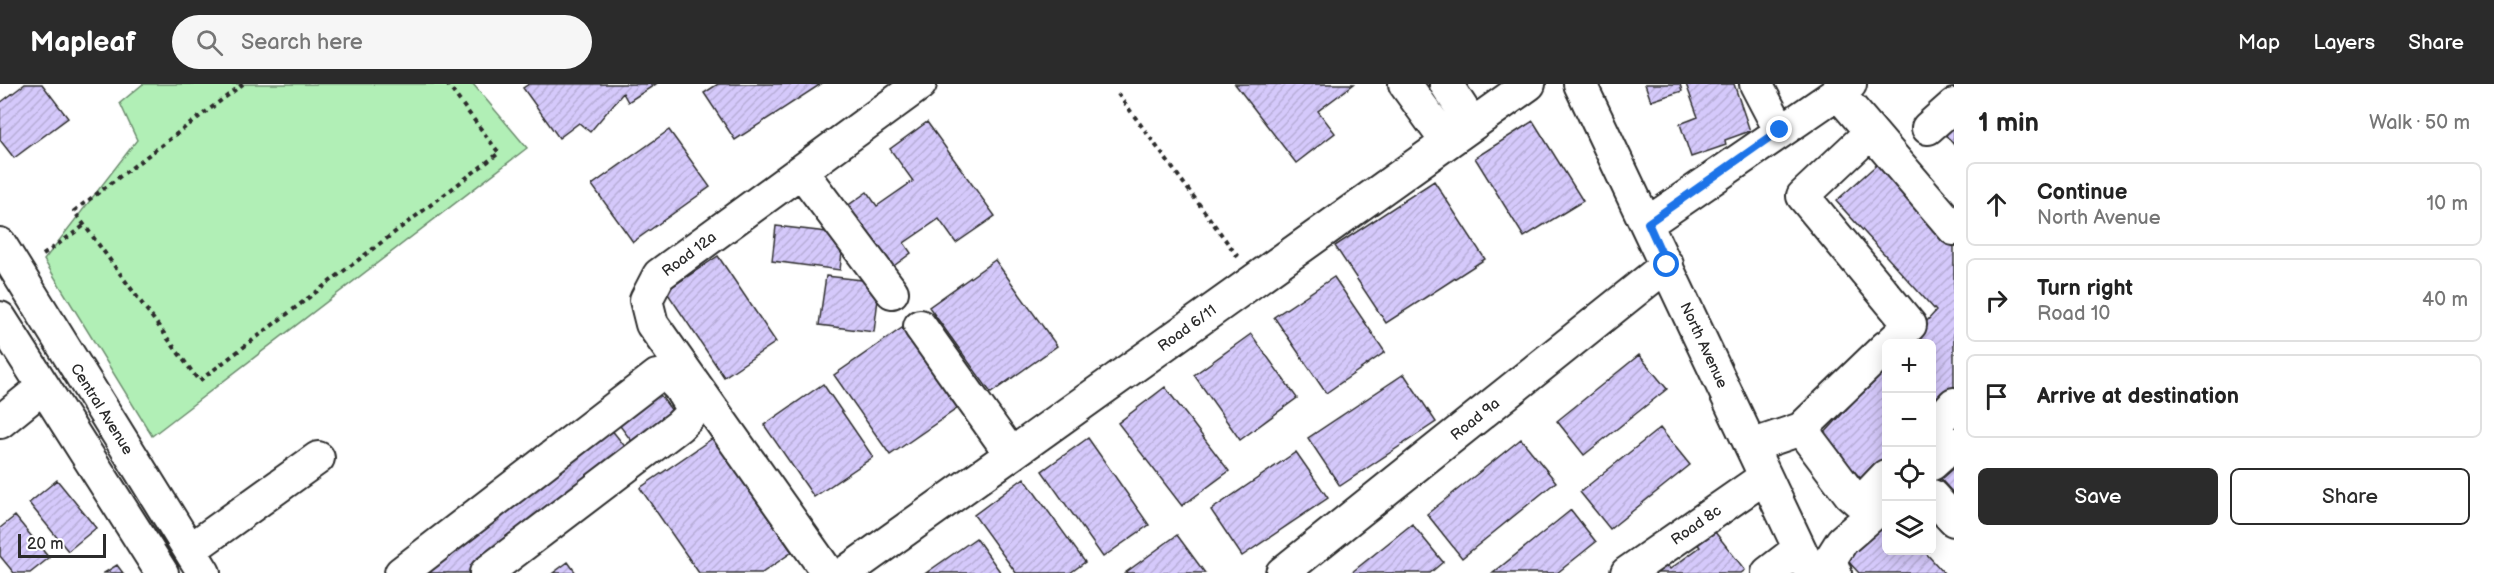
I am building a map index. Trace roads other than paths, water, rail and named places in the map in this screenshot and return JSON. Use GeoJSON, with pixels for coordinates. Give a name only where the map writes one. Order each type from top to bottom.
{"type":"FeatureCollection","features":[{"type":"Feature","properties":{"kind":"street","name":"Road 12a"},"geometry":{"type":"LineString","coordinates":[[828,573],[652,324],[646,300],[659,275],[920,84]]}},
{"type":"Feature","properties":{"kind":"street"},"geometry":{"type":"LineString","coordinates":[[1405,84],[1447,142]]}},
{"type":"Feature","properties":{"kind":"street"},"geometry":{"type":"LineString","coordinates":[[1446,84],[1472,124]]}},
{"type":"Feature","properties":{"kind":"street","name":"Road 6/11"},"geometry":{"type":"LineString","coordinates":[[845,573],[1529,84]]}},
{"type":"Feature","properties":{"kind":"street","name":"North Avenue"},"geometry":{"type":"LineString","coordinates":[[1580,84],[1648,223],[1805,561]]}},
{"type":"Feature","properties":{"kind":"street"},"geometry":{"type":"LineString","coordinates":[[1756,84],[1780,130]]}},
{"type":"Feature","properties":{"kind":"street"},"geometry":{"type":"LineString","coordinates":[[1648,223],[1843,88],[1870,133],[1954,229]]}},
{"type":"Feature","properties":{"kind":"street"},"geometry":{"type":"LineString","coordinates":[[1928,128],[1954,105]]}},
{"type":"Feature","properties":{"kind":"street"},"geometry":{"type":"LineString","coordinates":[[1870,133],[1803,196],[1910,325],[1895,339]]}},
{"type":"Feature","properties":{"kind":"street"},"geometry":{"type":"LineString","coordinates":[[801,171],[892,292]]}},
{"type":"Feature","properties":{"kind":"street","name":"Central Avenue"},"geometry":{"type":"LineString","coordinates":[[0,244],[9,279],[197,561]]}},
{"type":"Feature","properties":{"kind":"street","name":"Road 9a"},"geometry":{"type":"LineString","coordinates":[[1282,573],[1667,265]]}},
{"type":"Feature","properties":{"kind":"street"},"geometry":{"type":"LineString","coordinates":[[0,318],[162,573]]}},
{"type":"Feature","properties":{"kind":"street"},"geometry":{"type":"LineString","coordinates":[[920,326],[1011,454]]}},
{"type":"Feature","properties":{"kind":"street"},"geometry":{"type":"LineString","coordinates":[[1751,446],[1801,429],[1882,352]]}},
{"type":"Feature","properties":{"kind":"street"},"geometry":{"type":"LineString","coordinates":[[401,573],[657,375],[668,376],[679,387],[690,405],[689,416],[486,573]]}},
{"type":"Feature","properties":{"kind":"street"},"geometry":{"type":"LineString","coordinates":[[0,422],[43,387]]}},
{"type":"Feature","properties":{"kind":"street"},"geometry":{"type":"LineString","coordinates":[[1936,424],[1954,404]]}},
{"type":"Feature","properties":{"kind":"street"},"geometry":{"type":"LineString","coordinates":[[1801,429],[1850,495],[1858,501],[1865,498],[1882,481]]}},
{"type":"Feature","properties":{"kind":"street"},"geometry":{"type":"LineString","coordinates":[[1936,460],[1954,444]]}},
{"type":"Feature","properties":{"kind":"street"},"geometry":{"type":"LineString","coordinates":[[197,561],[318,458]]}},
{"type":"Feature","properties":{"kind":"street","name":"Road 8c"},"geometry":{"type":"LineString","coordinates":[[1627,573],[1765,477]]}},
{"type":"Feature","properties":{"kind":"street"},"geometry":{"type":"LineString","coordinates":[[1936,500],[1954,520]]}},
{"type":"Feature","properties":{"kind":"street"},"geometry":{"type":"LineString","coordinates":[[1835,573],[1830,560],[1842,541],[1882,507]]}},
{"type":"Feature","properties":{"kind":"street"},"geometry":{"type":"LineString","coordinates":[[1768,573],[1805,561]]}}]}
